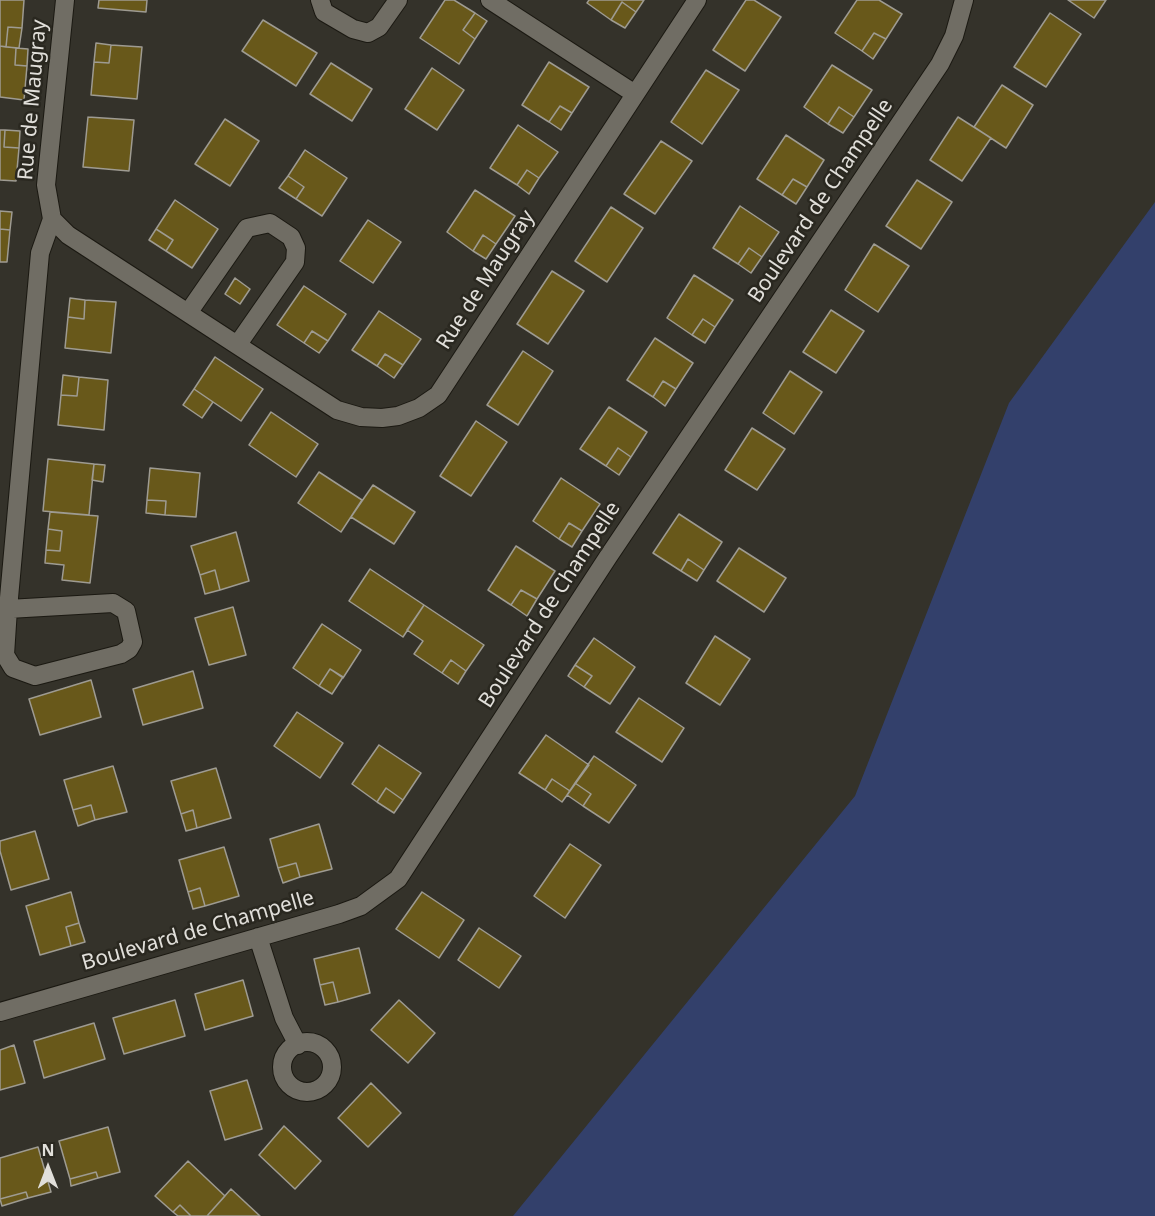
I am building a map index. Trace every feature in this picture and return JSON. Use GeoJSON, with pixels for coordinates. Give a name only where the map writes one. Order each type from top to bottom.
{"type":"FeatureCollection","features":[{"type":"Feature","properties":{"kind":"street","name":"Rue de Maugray"},"geometry":{"type":"LineString","coordinates":[[65,0],[46,185],[52,219],[68,235],[337,410],[361,417],[382,418],[398,416],[419,408],[438,395],[697,0]]}},
{"type":"Feature","properties":{"kind":"street"},"geometry":{"type":"LineString","coordinates":[[320,0],[324,12],[353,29],[368,33],[379,27],[398,0]]}},
{"type":"Feature","properties":{"kind":"street"},"geometry":{"type":"LineString","coordinates":[[490,0],[635,94]]}},
{"type":"Feature","properties":{"kind":"street","name":"Boulevard de Champelle"},"geometry":{"type":"LineString","coordinates":[[0,1012],[361,906],[398,879],[608,557],[940,64],[954,36],[964,0]]}},
{"type":"Feature","properties":{"kind":"street"},"geometry":{"type":"LineString","coordinates":[[8,609],[114,603],[126,611],[133,642],[129,649],[121,654],[35,676],[19,672],[9,666],[5,655],[8,609],[40,253],[52,219]]}},
{"type":"Feature","properties":{"kind":"street"},"geometry":{"type":"LineString","coordinates":[[188,313],[247,228],[270,223],[291,237],[296,248],[295,262],[238,344]]}},
{"type":"Feature","properties":{"kind":"street"},"geometry":{"type":"LineString","coordinates":[[258,937],[284,1018],[298,1045]]}},
{"type":"Feature","properties":{"kind":"shaded area"},"geometry":{"type":"Polygon","coordinates":[[[1155,202],[1155,1216],[513,1216],[855,796],[1009,403],[1155,202]]]}},
{"type":"Feature","properties":{"kind":"building"},"geometry":{"type":"Polygon","coordinates":[[[0,0],[24,0],[22,28],[8,27],[6,47],[0,46],[0,0]]]}},
{"type":"Feature","properties":{"kind":"building"},"geometry":{"type":"Polygon","coordinates":[[[99,0],[147,0],[146,12],[98,8],[99,0]]]}},
{"type":"Feature","properties":{"kind":"building"},"geometry":{"type":"Polygon","coordinates":[[[445,0],[454,0],[475,13],[463,30],[475,39],[459,64],[420,38],[445,0]]]}},
{"type":"Feature","properties":{"kind":"building"},"geometry":{"type":"Polygon","coordinates":[[[589,0],[644,0],[636,12],[622,2],[611,20],[587,3],[589,0]]]}},
{"type":"Feature","properties":{"kind":"building"},"geometry":{"type":"Polygon","coordinates":[[[746,0],[754,0],[781,17],[745,71],[713,50],[746,0]]]}},
{"type":"Feature","properties":{"kind":"building"},"geometry":{"type":"Polygon","coordinates":[[[857,0],[879,0],[902,14],[886,39],[874,33],[862,51],[835,33],[857,0]]]}},
{"type":"Feature","properties":{"kind":"building"},"geometry":{"type":"Polygon","coordinates":[[[1068,0],[1106,0],[1094,18],[1068,0]]]}},
{"type":"Feature","properties":{"kind":"building"},"geometry":{"type":"Polygon","coordinates":[[[622,2],[636,12],[625,28],[611,20],[622,2]]]}},
{"type":"Feature","properties":{"kind":"building"},"geometry":{"type":"Polygon","coordinates":[[[475,13],[487,21],[475,39],[463,30],[475,13]]]}},
{"type":"Feature","properties":{"kind":"building"},"geometry":{"type":"Polygon","coordinates":[[[1050,13],[1081,34],[1046,87],[1014,67],[1050,13]]]}},
{"type":"Feature","properties":{"kind":"building"},"geometry":{"type":"Polygon","coordinates":[[[263,20],[317,53],[296,86],[242,51],[263,20]]]}},
{"type":"Feature","properties":{"kind":"building"},"geometry":{"type":"Polygon","coordinates":[[[8,27],[22,28],[19,48],[6,47],[8,27]]]}},
{"type":"Feature","properties":{"kind":"building"},"geometry":{"type":"Polygon","coordinates":[[[874,33],[886,39],[873,59],[862,51],[874,33]]]}},
{"type":"Feature","properties":{"kind":"building"},"geometry":{"type":"Polygon","coordinates":[[[96,43],[111,45],[109,63],[94,62],[96,43]]]}},
{"type":"Feature","properties":{"kind":"building"},"geometry":{"type":"Polygon","coordinates":[[[111,45],[142,47],[137,99],[91,95],[94,62],[109,63],[111,45]]]}},
{"type":"Feature","properties":{"kind":"building"},"geometry":{"type":"Polygon","coordinates":[[[0,46],[16,48],[15,65],[27,66],[24,100],[0,97],[0,46]]]}},
{"type":"Feature","properties":{"kind":"building"},"geometry":{"type":"Polygon","coordinates":[[[16,48],[28,49],[27,66],[15,65],[16,48]]]}},
{"type":"Feature","properties":{"kind":"building"},"geometry":{"type":"Polygon","coordinates":[[[549,62],[589,87],[572,113],[560,106],[549,122],[522,105],[549,62]]]}},
{"type":"Feature","properties":{"kind":"building"},"geometry":{"type":"Polygon","coordinates":[[[331,63],[372,89],[352,121],[310,94],[331,63]]]}},
{"type":"Feature","properties":{"kind":"building"},"geometry":{"type":"Polygon","coordinates":[[[832,65],[872,90],[854,117],[839,107],[828,124],[804,107],[832,65]]]}},
{"type":"Feature","properties":{"kind":"building"},"geometry":{"type":"Polygon","coordinates":[[[432,68],[464,90],[437,130],[405,109],[432,68]]]}},
{"type":"Feature","properties":{"kind":"building"},"geometry":{"type":"Polygon","coordinates":[[[706,70],[739,90],[702,144],[671,122],[706,70]]]}},
{"type":"Feature","properties":{"kind":"building"},"geometry":{"type":"Polygon","coordinates":[[[1002,85],[1033,105],[1006,148],[974,127],[1002,85]]]}},
{"type":"Feature","properties":{"kind":"building"},"geometry":{"type":"Polygon","coordinates":[[[560,106],[572,113],[561,130],[549,122],[560,106]]]}},
{"type":"Feature","properties":{"kind":"building"},"geometry":{"type":"Polygon","coordinates":[[[839,107],[854,117],[843,133],[828,124],[839,107]]]}},
{"type":"Feature","properties":{"kind":"building"},"geometry":{"type":"Polygon","coordinates":[[[88,117],[134,120],[129,171],[83,167],[88,117]]]}},
{"type":"Feature","properties":{"kind":"building"},"geometry":{"type":"Polygon","coordinates":[[[958,117],[991,138],[962,181],[930,160],[958,117]]]}},
{"type":"Feature","properties":{"kind":"building"},"geometry":{"type":"Polygon","coordinates":[[[225,119],[259,141],[230,186],[195,164],[225,119]]]}},
{"type":"Feature","properties":{"kind":"building"},"geometry":{"type":"Polygon","coordinates":[[[518,125],[558,152],[539,178],[527,170],[517,185],[490,168],[518,125]]]}},
{"type":"Feature","properties":{"kind":"building"},"geometry":{"type":"Polygon","coordinates":[[[0,130],[5,130],[4,147],[19,148],[16,181],[0,180],[0,130]]]}},
{"type":"Feature","properties":{"kind":"building"},"geometry":{"type":"Polygon","coordinates":[[[5,130],[20,131],[19,148],[4,147],[5,130]]]}},
{"type":"Feature","properties":{"kind":"building"},"geometry":{"type":"Polygon","coordinates":[[[786,135],[824,160],[807,187],[793,179],[782,195],[757,179],[786,135]]]}},
{"type":"Feature","properties":{"kind":"building"},"geometry":{"type":"Polygon","coordinates":[[[661,141],[692,161],[655,214],[624,194],[661,141]]]}},
{"type":"Feature","properties":{"kind":"building"},"geometry":{"type":"Polygon","coordinates":[[[305,150],[347,178],[322,216],[296,199],[304,187],[288,176],[305,150]]]}},
{"type":"Feature","properties":{"kind":"building"},"geometry":{"type":"Polygon","coordinates":[[[527,170],[539,178],[529,194],[517,185],[527,170]]]}},
{"type":"Feature","properties":{"kind":"building"},"geometry":{"type":"Polygon","coordinates":[[[288,176],[304,187],[296,199],[279,188],[288,176]]]}},
{"type":"Feature","properties":{"kind":"building"},"geometry":{"type":"Polygon","coordinates":[[[793,179],[807,187],[796,204],[782,195],[793,179]]]}},
{"type":"Feature","properties":{"kind":"building"},"geometry":{"type":"Polygon","coordinates":[[[917,180],[952,202],[921,249],[886,226],[917,180]]]}},
{"type":"Feature","properties":{"kind":"building"},"geometry":{"type":"Polygon","coordinates":[[[475,190],[515,216],[496,244],[483,235],[473,251],[447,232],[475,190]]]}},
{"type":"Feature","properties":{"kind":"building"},"geometry":{"type":"Polygon","coordinates":[[[175,200],[218,229],[192,268],[166,251],[173,240],[156,229],[175,200]]]}},
{"type":"Feature","properties":{"kind":"building"},"geometry":{"type":"Polygon","coordinates":[[[740,206],[779,232],[762,257],[749,248],[738,264],[713,248],[740,206]]]}},
{"type":"Feature","properties":{"kind":"building"},"geometry":{"type":"Polygon","coordinates":[[[611,207],[643,228],[607,282],[575,261],[611,207]]]}},
{"type":"Feature","properties":{"kind":"building"},"geometry":{"type":"Polygon","coordinates":[[[0,211],[12,212],[10,230],[0,229],[0,211]]]}},
{"type":"Feature","properties":{"kind":"building"},"geometry":{"type":"Polygon","coordinates":[[[368,220],[401,242],[373,283],[340,261],[368,220]]]}},
{"type":"Feature","properties":{"kind":"building"},"geometry":{"type":"Polygon","coordinates":[[[0,229],[10,230],[7,262],[0,262],[0,229]]]}},
{"type":"Feature","properties":{"kind":"building"},"geometry":{"type":"Polygon","coordinates":[[[156,229],[173,240],[166,251],[149,240],[156,229]]]}},
{"type":"Feature","properties":{"kind":"building"},"geometry":{"type":"Polygon","coordinates":[[[483,235],[496,244],[486,259],[473,251],[483,235]]]}},
{"type":"Feature","properties":{"kind":"building"},"geometry":{"type":"Polygon","coordinates":[[[874,244],[909,266],[878,312],[845,290],[874,244]]]}},
{"type":"Feature","properties":{"kind":"building"},"geometry":{"type":"Polygon","coordinates":[[[749,248],[762,257],[751,273],[738,264],[749,248]]]}},
{"type":"Feature","properties":{"kind":"building"},"geometry":{"type":"Polygon","coordinates":[[[552,271],[584,291],[548,344],[517,324],[552,271]]]}},
{"type":"Feature","properties":{"kind":"building"},"geometry":{"type":"Polygon","coordinates":[[[694,275],[733,300],[715,327],[703,319],[692,335],[667,318],[694,275]]]}},
{"type":"Feature","properties":{"kind":"building"},"geometry":{"type":"Polygon","coordinates":[[[235,278],[250,289],[240,304],[225,294],[235,278]]]}},
{"type":"Feature","properties":{"kind":"building"},"geometry":{"type":"Polygon","coordinates":[[[304,286],[346,314],[328,341],[312,331],[304,343],[277,325],[304,286]]]}},
{"type":"Feature","properties":{"kind":"building"},"geometry":{"type":"Polygon","coordinates":[[[70,298],[85,300],[84,319],[68,317],[70,298]]]}},
{"type":"Feature","properties":{"kind":"building"},"geometry":{"type":"Polygon","coordinates":[[[85,300],[116,302],[111,353],[65,348],[68,317],[84,319],[85,300]]]}},
{"type":"Feature","properties":{"kind":"building"},"geometry":{"type":"Polygon","coordinates":[[[831,310],[864,331],[836,373],[803,352],[831,310]]]}},
{"type":"Feature","properties":{"kind":"building"},"geometry":{"type":"Polygon","coordinates":[[[379,311],[421,339],[403,365],[385,354],[377,366],[352,350],[379,311]]]}},
{"type":"Feature","properties":{"kind":"building"},"geometry":{"type":"Polygon","coordinates":[[[703,319],[715,327],[705,343],[692,335],[703,319]]]}},
{"type":"Feature","properties":{"kind":"building"},"geometry":{"type":"Polygon","coordinates":[[[312,331],[328,341],[319,353],[304,343],[312,331]]]}},
{"type":"Feature","properties":{"kind":"building"},"geometry":{"type":"Polygon","coordinates":[[[655,338],[693,363],[676,389],[663,381],[653,397],[627,380],[655,338]]]}},
{"type":"Feature","properties":{"kind":"building"},"geometry":{"type":"Polygon","coordinates":[[[523,351],[553,371],[518,425],[487,405],[523,351]]]}},
{"type":"Feature","properties":{"kind":"building"},"geometry":{"type":"Polygon","coordinates":[[[385,354],[403,365],[394,378],[377,366],[385,354]]]}},
{"type":"Feature","properties":{"kind":"building"},"geometry":{"type":"Polygon","coordinates":[[[215,357],[263,389],[241,421],[194,389],[215,357]]]}},
{"type":"Feature","properties":{"kind":"building"},"geometry":{"type":"Polygon","coordinates":[[[790,371],[822,392],[794,434],[763,413],[790,371]]]}},
{"type":"Feature","properties":{"kind":"building"},"geometry":{"type":"Polygon","coordinates":[[[63,375],[79,377],[77,396],[61,395],[63,375]]]}},
{"type":"Feature","properties":{"kind":"building"},"geometry":{"type":"Polygon","coordinates":[[[79,377],[108,380],[104,430],[58,425],[61,395],[77,396],[79,377]]]}},
{"type":"Feature","properties":{"kind":"building"},"geometry":{"type":"Polygon","coordinates":[[[663,381],[676,389],[665,406],[653,397],[663,381]]]}},
{"type":"Feature","properties":{"kind":"building"},"geometry":{"type":"Polygon","coordinates":[[[194,389],[213,402],[202,418],[183,405],[194,389]]]}},
{"type":"Feature","properties":{"kind":"building"},"geometry":{"type":"Polygon","coordinates":[[[609,407],[647,432],[631,457],[618,448],[606,466],[580,449],[609,407]]]}},
{"type":"Feature","properties":{"kind":"building"},"geometry":{"type":"Polygon","coordinates":[[[271,412],[318,444],[296,477],[249,445],[271,412]]]}},
{"type":"Feature","properties":{"kind":"building"},"geometry":{"type":"Polygon","coordinates":[[[476,421],[507,442],[471,496],[440,476],[476,421]]]}},
{"type":"Feature","properties":{"kind":"building"},"geometry":{"type":"Polygon","coordinates":[[[752,428],[785,449],[757,490],[725,470],[752,428]]]}},
{"type":"Feature","properties":{"kind":"building"},"geometry":{"type":"Polygon","coordinates":[[[618,448],[631,457],[619,475],[606,466],[618,448]]]}},
{"type":"Feature","properties":{"kind":"building"},"geometry":{"type":"Polygon","coordinates":[[[48,459],[94,464],[89,515],[43,511],[48,459]]]}},
{"type":"Feature","properties":{"kind":"building"},"geometry":{"type":"Polygon","coordinates":[[[94,464],[105,465],[103,482],[92,480],[94,464]]]}},
{"type":"Feature","properties":{"kind":"building"},"geometry":{"type":"Polygon","coordinates":[[[150,468],[200,473],[196,517],[165,515],[166,501],[147,500],[150,468]]]}},
{"type":"Feature","properties":{"kind":"building"},"geometry":{"type":"Polygon","coordinates":[[[319,472],[362,500],[341,532],[298,503],[319,472]]]}},
{"type":"Feature","properties":{"kind":"building"},"geometry":{"type":"Polygon","coordinates":[[[561,478],[600,504],[582,531],[569,523],[559,539],[533,521],[561,478]]]}},
{"type":"Feature","properties":{"kind":"building"},"geometry":{"type":"Polygon","coordinates":[[[373,485],[415,512],[394,544],[351,517],[373,485]]]}},
{"type":"Feature","properties":{"kind":"building"},"geometry":{"type":"Polygon","coordinates":[[[147,500],[166,501],[165,515],[146,513],[147,500]]]}},
{"type":"Feature","properties":{"kind":"building"},"geometry":{"type":"Polygon","coordinates":[[[50,512],[98,516],[90,583],[62,580],[64,565],[45,563],[46,550],[60,551],[62,531],[48,529],[50,512]]]}},
{"type":"Feature","properties":{"kind":"building"},"geometry":{"type":"Polygon","coordinates":[[[679,514],[722,542],[704,570],[688,559],[681,571],[653,553],[679,514]]]}},
{"type":"Feature","properties":{"kind":"building"},"geometry":{"type":"Polygon","coordinates":[[[569,523],[582,531],[572,547],[559,539],[569,523]]]}},
{"type":"Feature","properties":{"kind":"building"},"geometry":{"type":"Polygon","coordinates":[[[48,529],[62,531],[60,551],[46,550],[48,529]]]}},
{"type":"Feature","properties":{"kind":"building"},"geometry":{"type":"Polygon","coordinates":[[[236,532],[249,581],[220,590],[215,570],[200,575],[191,546],[236,532]]]}},
{"type":"Feature","properties":{"kind":"building"},"geometry":{"type":"Polygon","coordinates":[[[516,546],[555,571],[537,599],[521,590],[511,605],[488,590],[516,546]]]}},
{"type":"Feature","properties":{"kind":"building"},"geometry":{"type":"Polygon","coordinates":[[[739,548],[786,578],[764,612],[717,581],[739,548]]]}},
{"type":"Feature","properties":{"kind":"building"},"geometry":{"type":"Polygon","coordinates":[[[688,559],[704,570],[697,581],[681,571],[688,559]]]}},
{"type":"Feature","properties":{"kind":"building"},"geometry":{"type":"Polygon","coordinates":[[[370,569],[424,605],[403,637],[349,601],[370,569]]]}},
{"type":"Feature","properties":{"kind":"building"},"geometry":{"type":"Polygon","coordinates":[[[215,570],[220,590],[205,594],[200,575],[215,570]]]}},
{"type":"Feature","properties":{"kind":"building"},"geometry":{"type":"Polygon","coordinates":[[[521,590],[537,599],[527,616],[511,605],[521,590]]]}},
{"type":"Feature","properties":{"kind":"building"},"geometry":{"type":"Polygon","coordinates":[[[424,605],[484,645],[466,671],[451,660],[442,673],[414,654],[423,641],[407,630],[424,605]]]}},
{"type":"Feature","properties":{"kind":"building"},"geometry":{"type":"Polygon","coordinates":[[[233,607],[246,655],[209,665],[195,618],[233,607]]]}},
{"type":"Feature","properties":{"kind":"building"},"geometry":{"type":"Polygon","coordinates":[[[322,624],[361,650],[343,678],[330,669],[319,686],[293,668],[322,624]]]}},
{"type":"Feature","properties":{"kind":"building"},"geometry":{"type":"Polygon","coordinates":[[[715,636],[750,659],[720,705],[686,683],[715,636]]]}},
{"type":"Feature","properties":{"kind":"building"},"geometry":{"type":"Polygon","coordinates":[[[594,638],[635,667],[610,704],[584,687],[592,676],[575,665],[594,638]]]}},
{"type":"Feature","properties":{"kind":"building"},"geometry":{"type":"Polygon","coordinates":[[[451,660],[466,671],[458,684],[442,673],[451,660]]]}},
{"type":"Feature","properties":{"kind":"building"},"geometry":{"type":"Polygon","coordinates":[[[575,665],[592,676],[584,687],[568,676],[575,665]]]}},
{"type":"Feature","properties":{"kind":"building"},"geometry":{"type":"Polygon","coordinates":[[[330,669],[343,677],[332,694],[319,686],[330,669]]]}},
{"type":"Feature","properties":{"kind":"building"},"geometry":{"type":"Polygon","coordinates":[[[193,671],[203,708],[143,725],[133,689],[193,671]]]}},
{"type":"Feature","properties":{"kind":"building"},"geometry":{"type":"Polygon","coordinates":[[[91,680],[101,717],[40,735],[29,699],[91,680]]]}},
{"type":"Feature","properties":{"kind":"building"},"geometry":{"type":"Polygon","coordinates":[[[639,698],[684,728],[662,762],[616,732],[639,698]]]}},
{"type":"Feature","properties":{"kind":"building"},"geometry":{"type":"Polygon","coordinates":[[[297,712],[343,743],[320,778],[274,746],[297,712]]]}},
{"type":"Feature","properties":{"kind":"building"},"geometry":{"type":"Polygon","coordinates":[[[546,735],[589,765],[570,791],[552,779],[545,790],[519,773],[546,735]]]}},
{"type":"Feature","properties":{"kind":"building"},"geometry":{"type":"Polygon","coordinates":[[[379,745],[421,773],[403,800],[386,788],[377,802],[352,784],[379,745]]]}},
{"type":"Feature","properties":{"kind":"building"},"geometry":{"type":"Polygon","coordinates":[[[594,756],[636,785],[609,823],[583,806],[591,794],[575,783],[594,756]]]}},
{"type":"Feature","properties":{"kind":"building"},"geometry":{"type":"Polygon","coordinates":[[[113,766],[127,812],[95,820],[91,805],[73,810],[64,780],[113,766]]]}},
{"type":"Feature","properties":{"kind":"building"},"geometry":{"type":"Polygon","coordinates":[[[216,768],[231,818],[197,828],[193,810],[181,814],[171,781],[216,768]]]}},
{"type":"Feature","properties":{"kind":"building"},"geometry":{"type":"Polygon","coordinates":[[[552,779],[570,791],[562,802],[545,790],[552,779]]]}},
{"type":"Feature","properties":{"kind":"building"},"geometry":{"type":"Polygon","coordinates":[[[575,783],[591,794],[583,806],[567,795],[575,783]]]}},
{"type":"Feature","properties":{"kind":"building"},"geometry":{"type":"Polygon","coordinates":[[[386,788],[403,800],[394,813],[377,802],[386,788]]]}},
{"type":"Feature","properties":{"kind":"building"},"geometry":{"type":"Polygon","coordinates":[[[91,805],[95,820],[78,826],[73,810],[91,805]]]}},
{"type":"Feature","properties":{"kind":"building"},"geometry":{"type":"Polygon","coordinates":[[[193,810],[197,828],[186,831],[181,814],[193,810]]]}},
{"type":"Feature","properties":{"kind":"building"},"geometry":{"type":"Polygon","coordinates":[[[319,824],[332,869],[300,877],[296,863],[278,868],[270,839],[319,824]]]}},
{"type":"Feature","properties":{"kind":"building"},"geometry":{"type":"Polygon","coordinates":[[[35,831],[49,879],[11,890],[0,851],[0,841],[35,831]]]}},
{"type":"Feature","properties":{"kind":"building"},"geometry":{"type":"Polygon","coordinates":[[[570,844],[601,865],[565,918],[534,896],[570,844]]]}},
{"type":"Feature","properties":{"kind":"building"},"geometry":{"type":"Polygon","coordinates":[[[224,847],[239,896],[205,906],[200,888],[188,892],[179,860],[224,847]]]}},
{"type":"Feature","properties":{"kind":"building"},"geometry":{"type":"Polygon","coordinates":[[[296,863],[300,877],[283,883],[278,868],[296,863]]]}},
{"type":"Feature","properties":{"kind":"building"},"geometry":{"type":"Polygon","coordinates":[[[200,888],[205,906],[193,909],[188,892],[200,888]]]}},
{"type":"Feature","properties":{"kind":"building"},"geometry":{"type":"Polygon","coordinates":[[[71,892],[79,923],[66,927],[71,946],[40,955],[26,906],[71,892]]]}},
{"type":"Feature","properties":{"kind":"building"},"geometry":{"type":"Polygon","coordinates":[[[422,892],[464,920],[439,958],[396,929],[422,892]]]}},
{"type":"Feature","properties":{"kind":"building"},"geometry":{"type":"Polygon","coordinates":[[[79,923],[85,942],[71,946],[66,927],[79,923]]]}},
{"type":"Feature","properties":{"kind":"building"},"geometry":{"type":"Polygon","coordinates":[[[479,928],[521,956],[499,988],[458,960],[479,928]]]}},
{"type":"Feature","properties":{"kind":"building"},"geometry":{"type":"Polygon","coordinates":[[[359,948],[370,993],[338,1002],[333,982],[320,985],[314,959],[359,948]]]}},
{"type":"Feature","properties":{"kind":"building"},"geometry":{"type":"Polygon","coordinates":[[[243,980],[253,1016],[205,1030],[195,994],[243,980]]]}},
{"type":"Feature","properties":{"kind":"building"},"geometry":{"type":"Polygon","coordinates":[[[333,982],[338,1002],[325,1005],[320,985],[333,982]]]}},
{"type":"Feature","properties":{"kind":"building"},"geometry":{"type":"Polygon","coordinates":[[[175,1000],[185,1036],[124,1054],[113,1018],[175,1000]]]}},
{"type":"Feature","properties":{"kind":"building"},"geometry":{"type":"Polygon","coordinates":[[[399,1000],[435,1033],[408,1063],[371,1030],[399,1000]]]}},
{"type":"Feature","properties":{"kind":"building"},"geometry":{"type":"Polygon","coordinates":[[[94,1023],[105,1059],[44,1078],[34,1041],[94,1023]]]}},
{"type":"Feature","properties":{"kind":"building"},"geometry":{"type":"Polygon","coordinates":[[[14,1045],[25,1083],[0,1090],[0,1050],[14,1045]]]}},
{"type":"Feature","properties":{"kind":"building"},"geometry":{"type":"Polygon","coordinates":[[[247,1080],[262,1129],[225,1140],[210,1091],[247,1080]]]}},
{"type":"Feature","properties":{"kind":"building"},"geometry":{"type":"Polygon","coordinates":[[[371,1083],[401,1113],[368,1147],[338,1118],[371,1083]]]}},
{"type":"Feature","properties":{"kind":"building"},"geometry":{"type":"Polygon","coordinates":[[[284,1126],[321,1161],[295,1189],[259,1155],[284,1126]]]}},
{"type":"Feature","properties":{"kind":"building"},"geometry":{"type":"Polygon","coordinates":[[[108,1127],[120,1172],[98,1178],[96,1172],[70,1179],[59,1141],[108,1127]]]}},
{"type":"Feature","properties":{"kind":"building"},"geometry":{"type":"Polygon","coordinates":[[[38,1147],[51,1192],[28,1198],[26,1192],[0,1199],[0,1158],[38,1147]]]}},
{"type":"Feature","properties":{"kind":"building"},"geometry":{"type":"Polygon","coordinates":[[[188,1161],[225,1196],[207,1216],[191,1216],[180,1205],[173,1212],[155,1196],[188,1161]]]}},
{"type":"Feature","properties":{"kind":"building"},"geometry":{"type":"Polygon","coordinates":[[[96,1172],[98,1178],[71,1186],[70,1179],[96,1172]]]}},
{"type":"Feature","properties":{"kind":"building"},"geometry":{"type":"Polygon","coordinates":[[[231,1189],[260,1216],[207,1216],[231,1189]]]}},
{"type":"Feature","properties":{"kind":"building"},"geometry":{"type":"Polygon","coordinates":[[[26,1192],[28,1198],[2,1206],[0,1199],[26,1192]]]}},
{"type":"Feature","properties":{"kind":"building"},"geometry":{"type":"Polygon","coordinates":[[[180,1205],[191,1216],[178,1216],[173,1212],[180,1205]]]}}]}
